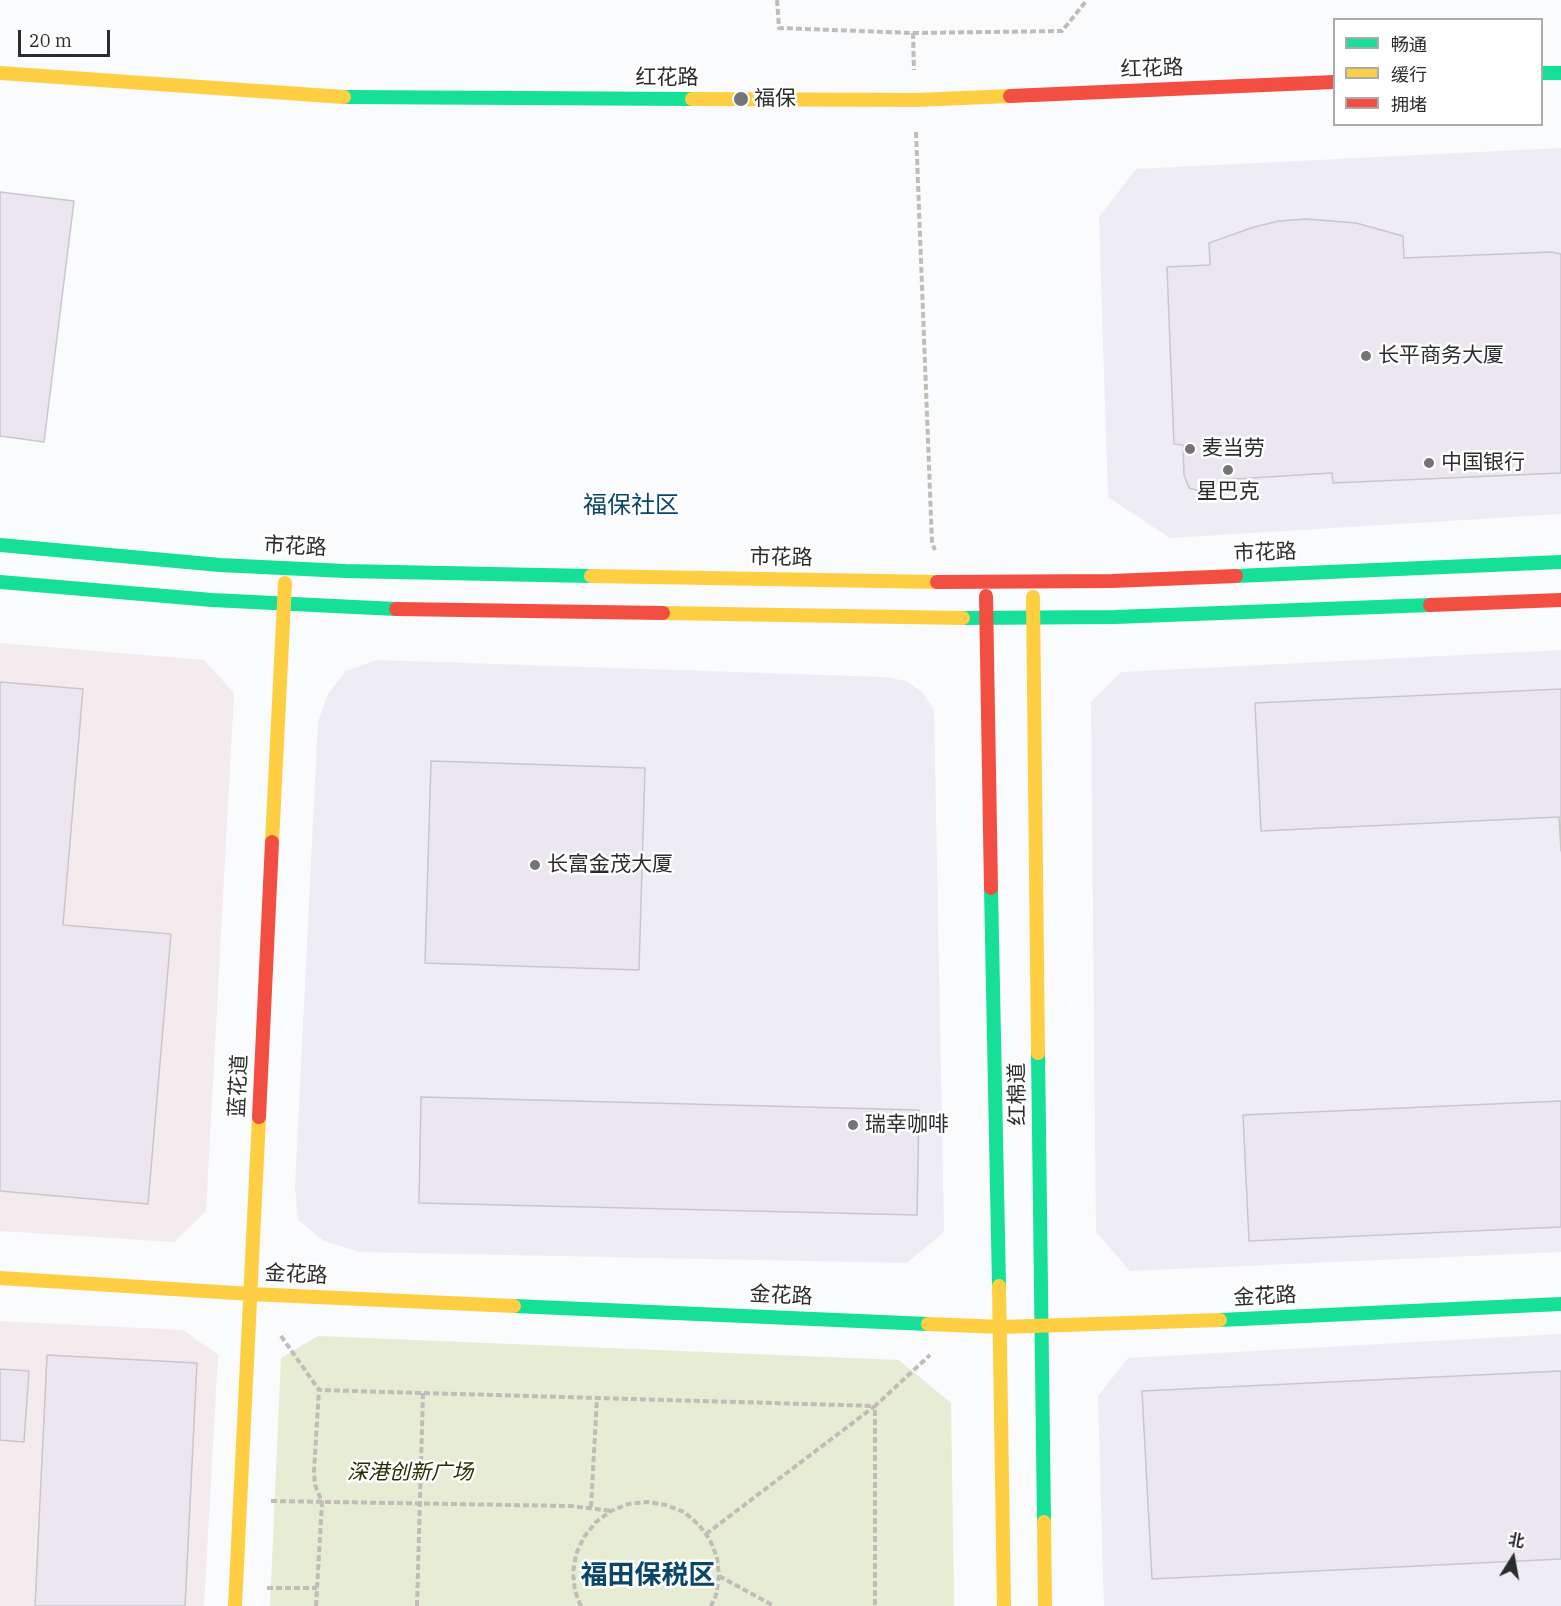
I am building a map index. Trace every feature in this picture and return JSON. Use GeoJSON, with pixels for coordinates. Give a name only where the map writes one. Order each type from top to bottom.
{"type":"FeatureCollection","features":[{"type":"Feature","properties":{"kind":"main road"},"geometry":{"type":"LineString","coordinates":[[1543,74],[1561,73]]}},
{"type":"Feature","properties":{"kind":"main road","name":"红花路"},"geometry":{"type":"LineString","coordinates":[[0,74],[328,97],[915,100],[1333,82]]}},
{"type":"Feature","properties":{"kind":"main road","name":"市花路"},"geometry":{"type":"LineString","coordinates":[[0,546],[208,564],[380,572],[941,582],[1112,581],[1561,562]]}},
{"type":"Feature","properties":{"kind":"main road","name":"蓝花道"},"geometry":{"type":"LineString","coordinates":[[235,1606],[286,568]]}},
{"type":"Feature","properties":{"kind":"main road"},"geometry":{"type":"LineString","coordinates":[[0,582],[212,600],[366,608],[908,618],[1114,617],[1561,600]]}},
{"type":"Feature","properties":{"kind":"main road","name":"红棉道"},"geometry":{"type":"LineString","coordinates":[[986,582],[997,1229],[1001,1327],[1004,1606]]}},
{"type":"Feature","properties":{"kind":"main road","name":"红棉道"},"geometry":{"type":"LineString","coordinates":[[1033,582],[1045,1606]]}},
{"type":"Feature","properties":{"kind":"main road","name":"金花路"},"geometry":{"type":"LineString","coordinates":[[0,1278],[251,1294],[1001,1327],[1561,1304]]}},
{"type":"Feature","properties":{"kind":"path"},"geometry":{"type":"LineString","coordinates":[[777,0],[779,28],[913,33],[1062,31],[1087,0]]}},
{"type":"Feature","properties":{"kind":"path"},"geometry":{"type":"LineString","coordinates":[[913,33],[933,543],[940,563],[941,582]]}},
{"type":"Feature","properties":{"kind":"path"},"geometry":{"type":"LineString","coordinates":[[706,1534],[875,1406],[963,1325]]}},
{"type":"Feature","properties":{"kind":"path"},"geometry":{"type":"LineString","coordinates":[[278,1332],[319,1390],[314,1471],[315,1485],[322,1502],[316,1606]]}},
{"type":"Feature","properties":{"kind":"path"},"geometry":{"type":"LineString","coordinates":[[319,1390],[875,1406]]}},
{"type":"Feature","properties":{"kind":"path"},"geometry":{"type":"LineString","coordinates":[[417,1606],[423,1392]]}},
{"type":"Feature","properties":{"kind":"path"},"geometry":{"type":"LineString","coordinates":[[591,1507],[597,1398]]}},
{"type":"Feature","properties":{"kind":"path"},"geometry":{"type":"LineString","coordinates":[[875,1406],[875,1606]]}},
{"type":"Feature","properties":{"kind":"path"},"geometry":{"type":"LineString","coordinates":[[241,1500],[420,1502],[591,1507],[611,1510]]}},
{"type":"Feature","properties":{"kind":"path"},"geometry":{"type":"LineString","coordinates":[[581,1606],[575,1591],[573,1573],[576,1554],[584,1537],[596,1522],[611,1510],[628,1504],[647,1502],[666,1505],[684,1512],[706,1534],[717,1557],[719,1576],[716,1595],[711,1606]]}},
{"type":"Feature","properties":{"kind":"path"},"geometry":{"type":"LineString","coordinates":[[719,1576],[774,1606]]}},
{"type":"Feature","properties":{"kind":"path"},"geometry":{"type":"LineString","coordinates":[[236,1587],[317,1588]]}},
{"type":"Feature","properties":{"kind":"shaded area"},"geometry":{"type":"Polygon","coordinates":[[[1561,148],[1561,514],[1170,538],[1108,497],[1099,217],[1136,169],[1561,148]]]}},
{"type":"Feature","properties":{"kind":"shaded area"},"geometry":{"type":"Polygon","coordinates":[[[0,643],[204,660],[234,693],[206,1211],[174,1242],[0,1231],[0,643]]]}},
{"type":"Feature","properties":{"kind":"shaded area"},"geometry":{"type":"Polygon","coordinates":[[[1561,650],[1561,1252],[1130,1271],[1096,1232],[1091,702],[1121,672],[1561,650]]]}},
{"type":"Feature","properties":{"kind":"shaded area","name":"长富金茂大厦"},"geometry":{"type":"Polygon","coordinates":[[[377,660],[883,677],[907,681],[923,693],[934,710],[944,1232],[907,1263],[360,1252],[324,1241],[298,1220],[295,1187],[318,722],[328,694],[346,671],[377,660]]]}},
{"type":"Feature","properties":{"kind":"shaded area"},"geometry":{"type":"Polygon","coordinates":[[[0,1321],[183,1330],[218,1355],[204,1606],[0,1606],[0,1321]]]}},
{"type":"Feature","properties":{"kind":"shaded area"},"geometry":{"type":"Polygon","coordinates":[[[1561,1334],[1561,1606],[1104,1606],[1098,1396],[1128,1358],[1561,1334]]]}},
{"type":"Feature","properties":{"kind":"green space","name":"深港创新广场"},"geometry":{"type":"Polygon","coordinates":[[[318,1336],[899,1360],[951,1403],[954,1606],[270,1606],[281,1358],[318,1336]]]}},
{"type":"Feature","properties":{"kind":"building"},"geometry":{"type":"Polygon","coordinates":[[[0,192],[74,201],[44,442],[0,436],[0,192]]]}},
{"type":"Feature","properties":{"kind":"building","name":"长平商务大厦"},"geometry":{"type":"Polygon","coordinates":[[[1306,219],[1356,223],[1403,236],[1404,258],[1552,252],[1561,254],[1561,473],[1333,483],[1332,473],[1219,480],[1211,490],[1204,492],[1189,488],[1184,475],[1183,445],[1174,444],[1167,267],[1210,265],[1209,243],[1254,227],[1279,221],[1306,219]]]}},
{"type":"Feature","properties":{"kind":"building"},"geometry":{"type":"Polygon","coordinates":[[[0,682],[83,689],[63,925],[171,934],[148,1204],[0,1191],[0,682]]]}},
{"type":"Feature","properties":{"kind":"building"},"geometry":{"type":"Polygon","coordinates":[[[1561,689],[1561,851],[1559,817],[1261,831],[1255,703],[1561,689]]]}},
{"type":"Feature","properties":{"kind":"building","name":"长富金茂大厦"},"geometry":{"type":"Polygon","coordinates":[[[431,761],[645,768],[639,970],[425,963],[431,761]]]}},
{"type":"Feature","properties":{"kind":"building"},"geometry":{"type":"Polygon","coordinates":[[[421,1097],[919,1110],[917,1215],[419,1203],[421,1097]]]}},
{"type":"Feature","properties":{"kind":"building"},"geometry":{"type":"Polygon","coordinates":[[[1561,1101],[1561,1227],[1249,1241],[1243,1115],[1561,1101]]]}},
{"type":"Feature","properties":{"kind":"building"},"geometry":{"type":"Polygon","coordinates":[[[47,1355],[197,1363],[185,1606],[35,1606],[47,1355]]]}},
{"type":"Feature","properties":{"kind":"building"},"geometry":{"type":"Polygon","coordinates":[[[0,1369],[29,1371],[24,1442],[0,1440],[0,1369]]]}},
{"type":"Feature","properties":{"kind":"building"},"geometry":{"type":"Polygon","coordinates":[[[1561,1371],[1561,1559],[1152,1579],[1142,1391],[1561,1371]]]}},
{"type":"Feature","properties":{"kind":"traffic: fast"},"geometry":{"type":"LineString","coordinates":[[1543,73],[1561,73]]}},
{"type":"Feature","properties":{"kind":"traffic: fast"},"geometry":{"type":"LineString","coordinates":[[344,97],[692,99]]}},
{"type":"Feature","properties":{"kind":"traffic: fast"},"geometry":{"type":"LineString","coordinates":[[0,545],[220,565],[345,571],[591,576]]}},
{"type":"Feature","properties":{"kind":"traffic: fast"},"geometry":{"type":"LineString","coordinates":[[1236,576],[1561,562]]}},
{"type":"Feature","properties":{"kind":"traffic: fast"},"geometry":{"type":"LineString","coordinates":[[0,582],[212,600],[396,609]]}},
{"type":"Feature","properties":{"kind":"traffic: fast"},"geometry":{"type":"LineString","coordinates":[[963,618],[1115,617],[1430,605]]}},
{"type":"Feature","properties":{"kind":"traffic: fast"},"geometry":{"type":"LineString","coordinates":[[991,888],[999,1286]]}},
{"type":"Feature","properties":{"kind":"traffic: fast"},"geometry":{"type":"LineString","coordinates":[[1038,1053],[1044,1522]]}},
{"type":"Feature","properties":{"kind":"traffic: fast"},"geometry":{"type":"LineString","coordinates":[[1220,1320],[1561,1304]]}},
{"type":"Feature","properties":{"kind":"traffic: fast"},"geometry":{"type":"LineString","coordinates":[[514,1306],[928,1324]]}},
{"type":"Feature","properties":{"kind":"traffic: slow"},"geometry":{"type":"LineString","coordinates":[[0,73],[344,97]]}},
{"type":"Feature","properties":{"kind":"traffic: slow"},"geometry":{"type":"LineString","coordinates":[[692,99],[915,100],[1010,96]]}},
{"type":"Feature","properties":{"kind":"traffic: slow"},"geometry":{"type":"LineString","coordinates":[[591,576],[937,582]]}},
{"type":"Feature","properties":{"kind":"traffic: slow"},"geometry":{"type":"LineString","coordinates":[[272,842],[285,583]]}},
{"type":"Feature","properties":{"kind":"traffic: slow"},"geometry":{"type":"LineString","coordinates":[[1033,597],[1038,1053]]}},
{"type":"Feature","properties":{"kind":"traffic: slow"},"geometry":{"type":"LineString","coordinates":[[663,613],[963,618]]}},
{"type":"Feature","properties":{"kind":"traffic: slow"},"geometry":{"type":"LineString","coordinates":[[235,1606],[259,1117]]}},
{"type":"Feature","properties":{"kind":"traffic: slow"},"geometry":{"type":"LineString","coordinates":[[0,1278],[251,1294],[514,1306]]}},
{"type":"Feature","properties":{"kind":"traffic: slow"},"geometry":{"type":"LineString","coordinates":[[999,1286],[1004,1606]]}},
{"type":"Feature","properties":{"kind":"traffic: slow"},"geometry":{"type":"LineString","coordinates":[[928,1324],[1001,1327],[1220,1320]]}},
{"type":"Feature","properties":{"kind":"traffic: slow"},"geometry":{"type":"LineString","coordinates":[[1044,1522],[1045,1606]]}},
{"type":"Feature","properties":{"kind":"traffic: jam"},"geometry":{"type":"LineString","coordinates":[[1010,96],[1333,82]]}},
{"type":"Feature","properties":{"kind":"traffic: jam"},"geometry":{"type":"LineString","coordinates":[[937,582],[1112,581],[1236,576]]}},
{"type":"Feature","properties":{"kind":"traffic: jam"},"geometry":{"type":"LineString","coordinates":[[986,596],[991,888]]}},
{"type":"Feature","properties":{"kind":"traffic: jam"},"geometry":{"type":"LineString","coordinates":[[1430,605],[1561,600]]}},
{"type":"Feature","properties":{"kind":"traffic: jam"},"geometry":{"type":"LineString","coordinates":[[396,609],[663,613]]}},
{"type":"Feature","properties":{"kind":"traffic: jam"},"geometry":{"type":"LineString","coordinates":[[259,1117],[272,842]]}},
{"type":"Feature","properties":{"kind":"place","name":"福保"},"geometry":{"type":"Point","coordinates":[741,99]}},
{"type":"Feature","properties":{"kind":"place","name":"长平商务大厦"},"geometry":{"type":"Point","coordinates":[1366,356]}},
{"type":"Feature","properties":{"kind":"place","name":"麦当劳"},"geometry":{"type":"Point","coordinates":[1190,449]}},
{"type":"Feature","properties":{"kind":"place","name":"中国银行"},"geometry":{"type":"Point","coordinates":[1429,463]}},
{"type":"Feature","properties":{"kind":"place","name":"星巴克"},"geometry":{"type":"Point","coordinates":[1228,470]}},
{"type":"Feature","properties":{"kind":"place","name":"长富金茂大厦"},"geometry":{"type":"Point","coordinates":[535,865]}},
{"type":"Feature","properties":{"kind":"place","name":"瑞幸咖啡"},"geometry":{"type":"Point","coordinates":[853,1125]}},
{"type":"Feature","properties":{"kind":"district","name":"福保社区"},"geometry":{"type":"Point","coordinates":[631,506]}},
{"type":"Feature","properties":{"kind":"district","name":"福田保税区"},"geometry":{"type":"Point","coordinates":[648,1576]}}]}
